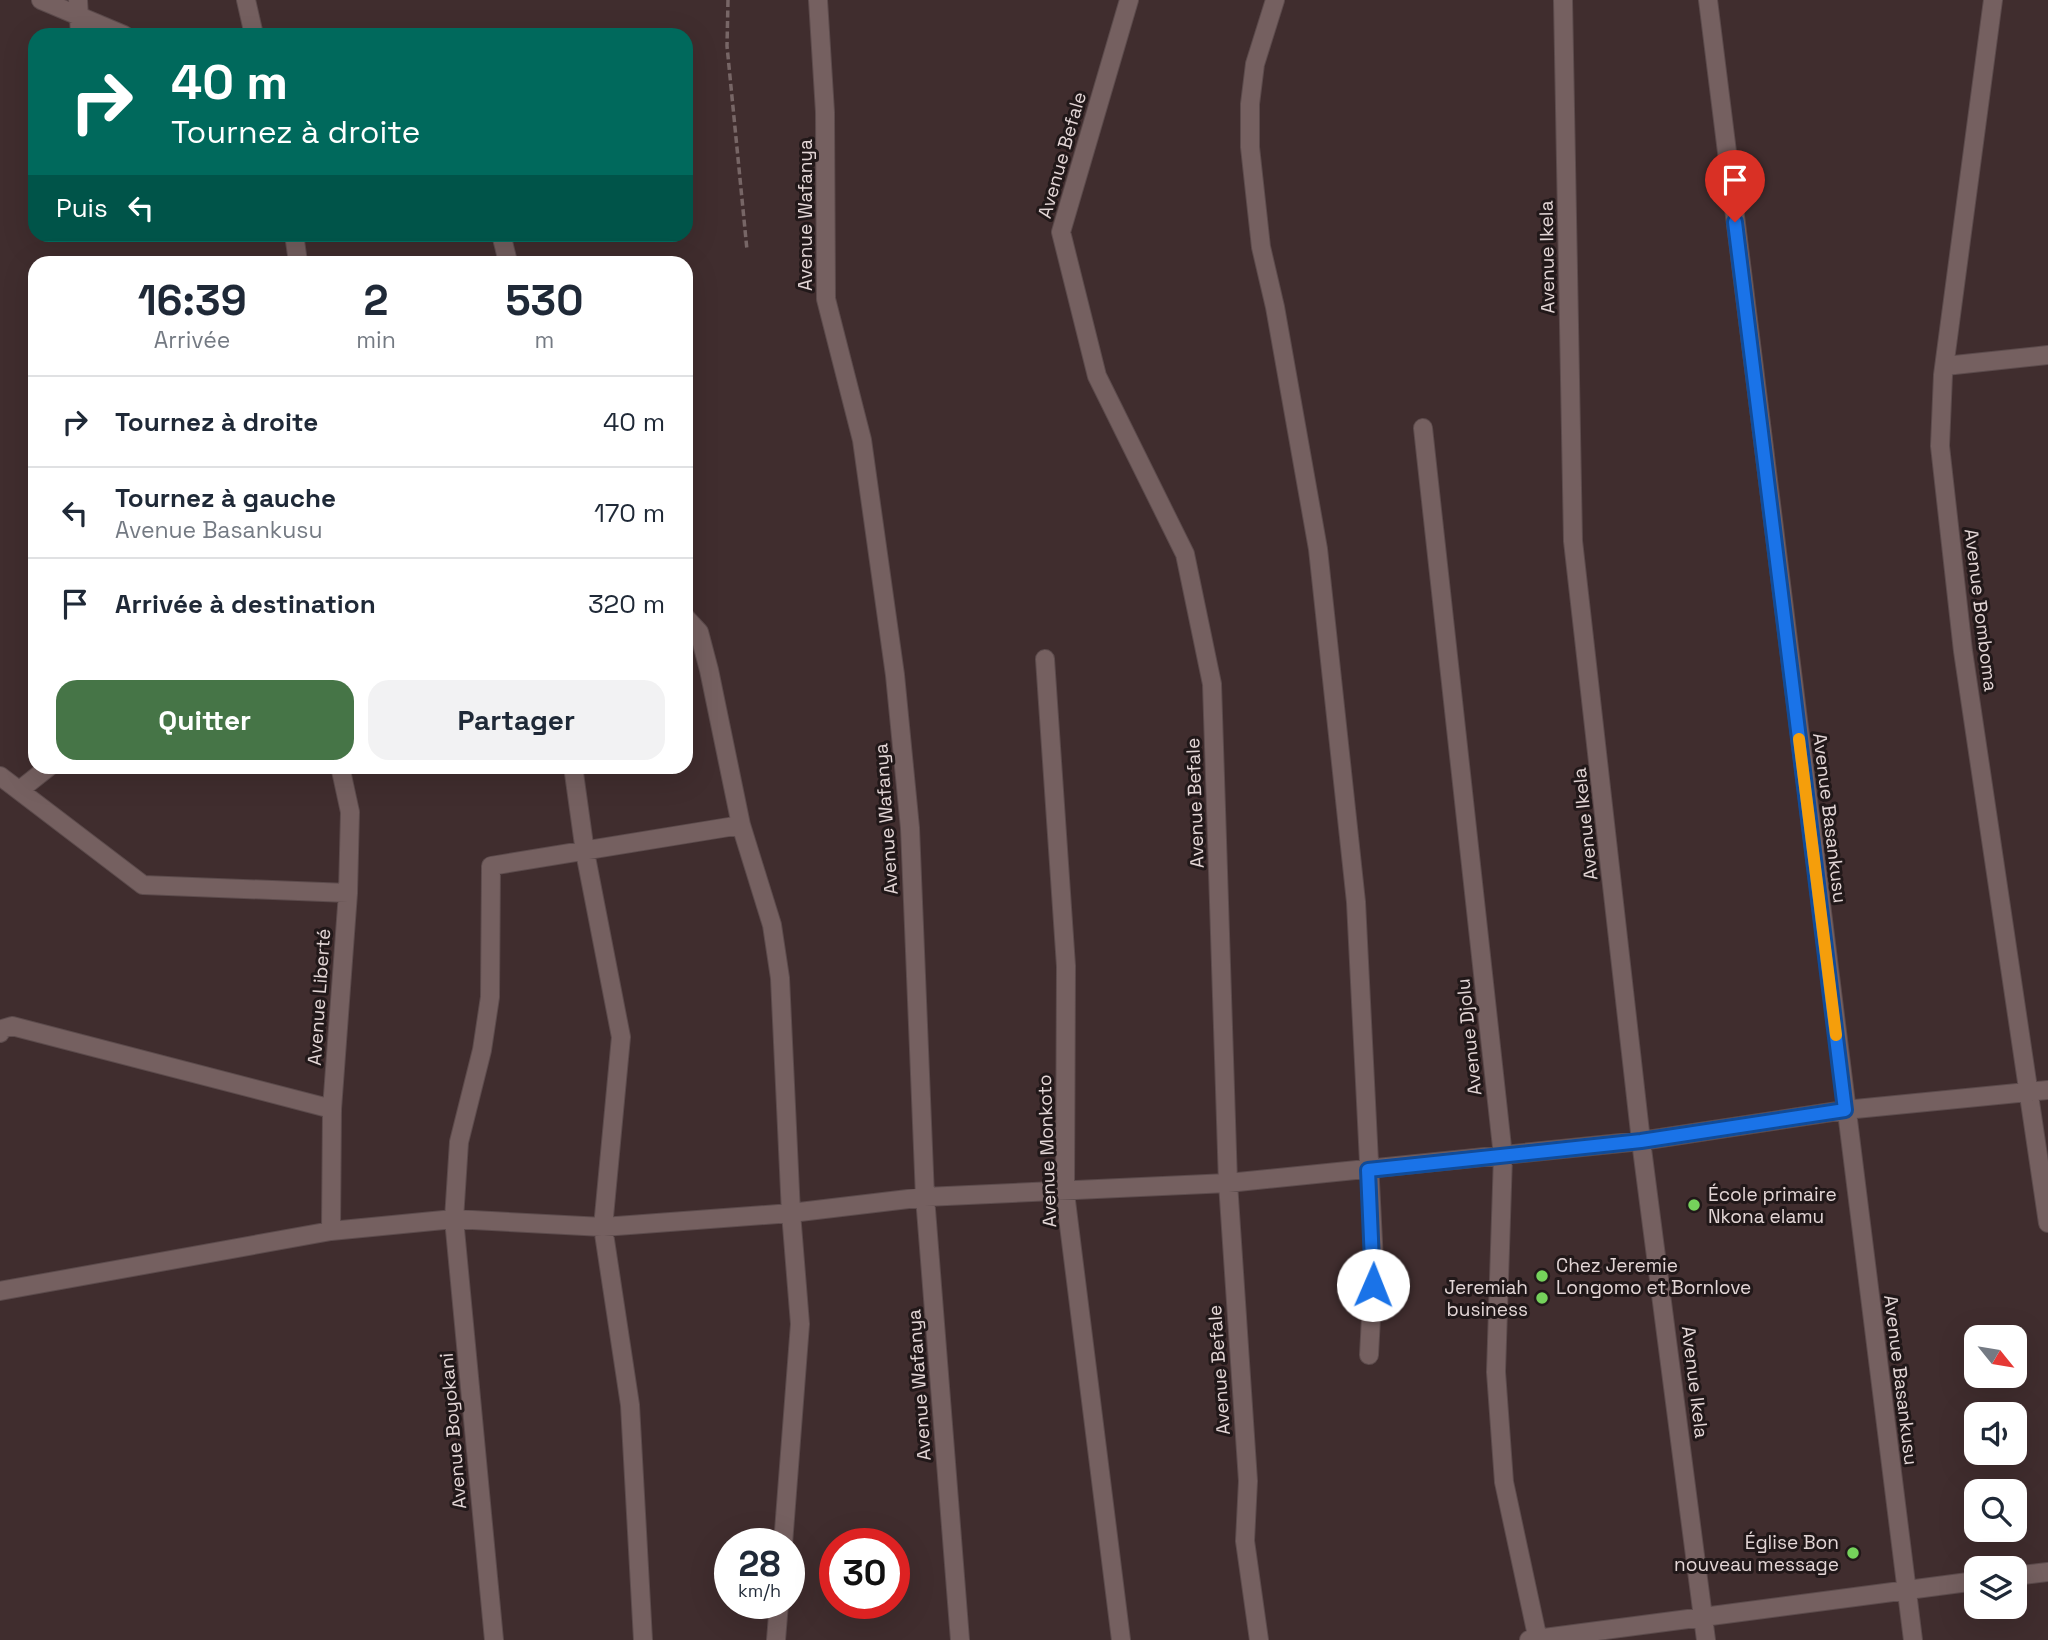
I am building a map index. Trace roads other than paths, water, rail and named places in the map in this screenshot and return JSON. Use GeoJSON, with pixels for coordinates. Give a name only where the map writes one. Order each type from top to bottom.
{"type":"FeatureCollection","features":[{"type":"Feature","properties":{"kind":"street"},"geometry":{"type":"LineString","coordinates":[[41,0],[79,8],[112,28]]}},
{"type":"Feature","properties":{"kind":"street"},"geometry":{"type":"LineString","coordinates":[[246,0],[252,28]]}},
{"type":"Feature","properties":{"kind":"street","name":"Avenue Wafanya"},"geometry":{"type":"LineString","coordinates":[[818,0],[825,112],[826,299],[862,440],[895,675],[910,828],[925,1198],[960,1640]]}},
{"type":"Feature","properties":{"kind":"street","name":"Avenue Befale"},"geometry":{"type":"LineString","coordinates":[[1129,0],[1061,232],[1097,376],[1185,554],[1212,684],[1228,1183],[1248,1481],[1245,1541],[1259,1640]]}},
{"type":"Feature","properties":{"kind":"street"},"geometry":{"type":"LineString","coordinates":[[1275,0],[1255,64],[1250,104],[1250,147],[1261,247],[1275,307],[1318,549],[1356,902],[1374,1262],[1368,1355]]}},
{"type":"Feature","properties":{"kind":"street","name":"Avenue Ikela"},"geometry":{"type":"LineString","coordinates":[[1563,0],[1573,541],[1641,1141],[1706,1640]]}},
{"type":"Feature","properties":{"kind":"street","name":"Avenue Basankusu"},"geometry":{"type":"LineString","coordinates":[[1708,0],[1913,1640]]}},
{"type":"Feature","properties":{"kind":"street","name":"Avenue Bomboma"},"geometry":{"type":"LineString","coordinates":[[1993,0],[1945,366],[1941,460],[1963,651],[2048,1223]]}},
{"type":"Feature","properties":{"kind":"street"},"geometry":{"type":"LineString","coordinates":[[79,8],[80,28]]}},
{"type":"Feature","properties":{"kind":"street"},"geometry":{"type":"LineString","coordinates":[[1945,366],[2048,355]]}},
{"type":"Feature","properties":{"kind":"street","name":"Avenue Djolu"},"geometry":{"type":"LineString","coordinates":[[1423,428],[1503,1156],[1496,1372],[1504,1482],[1535,1640]]}},
{"type":"Feature","properties":{"kind":"street"},"geometry":{"type":"LineString","coordinates":[[693,626],[699,632],[709,670],[741,825],[772,925],[780,978],[790,1213],[800,1324],[784,1528]]}},
{"type":"Feature","properties":{"kind":"street","name":"Avenue Monkoto"},"geometry":{"type":"LineString","coordinates":[[1045,659],[1066,966],[1065,1193],[1121,1640]]}},
{"type":"Feature","properties":{"kind":"street"},"geometry":{"type":"LineString","coordinates":[[20,789],[40,774]]}},
{"type":"Feature","properties":{"kind":"street","name":"Avenue Liberté"},"geometry":{"type":"LineString","coordinates":[[331,1231],[332,1109],[348,893],[350,812],[342,774]]}},
{"type":"Feature","properties":{"kind":"street"},"geometry":{"type":"LineString","coordinates":[[574,774],[585,852],[621,1037],[603,1227],[630,1405],[643,1640]]}},
{"type":"Feature","properties":{"kind":"street"},"geometry":{"type":"LineString","coordinates":[[0,776],[20,789],[131,879],[143,885],[348,893]]}},
{"type":"Feature","properties":{"kind":"street"},"geometry":{"type":"LineString","coordinates":[[585,852],[741,825]]}},
{"type":"Feature","properties":{"kind":"street","name":"Avenue Boyokani"},"geometry":{"type":"LineString","coordinates":[[494,1640],[454,1219],[459,1142],[482,1050],[490,997],[491,866],[585,852]]}},
{"type":"Feature","properties":{"kind":"street"},"geometry":{"type":"LineString","coordinates":[[0,1033],[2,1029],[12,1026],[332,1109]]}},
{"type":"Feature","properties":{"kind":"street"},"geometry":{"type":"LineString","coordinates":[[0,1291],[331,1231],[454,1219],[603,1227],[790,1213],[925,1198],[1228,1183],[1641,1141],[1845,1110],[2048,1090]]}},
{"type":"Feature","properties":{"kind":"street"},"geometry":{"type":"LineString","coordinates":[[2027,1574],[2048,1572]]}},
{"type":"Feature","properties":{"kind":"street"},"geometry":{"type":"LineString","coordinates":[[1535,1640],[1964,1583]]}},
{"type":"Feature","properties":{"kind":"street"},"geometry":{"type":"LineString","coordinates":[[776,1640],[778,1619]]}},
{"type":"Feature","properties":{"kind":"place","name":"École primaire Nkona elamu"},"geometry":{"type":"Point","coordinates":[1694,1205]}},
{"type":"Feature","properties":{"kind":"place","name":"Chez Jeremie Longomo et Bornlove"},"geometry":{"type":"Point","coordinates":[1542,1276]}},
{"type":"Feature","properties":{"kind":"place","name":"Jeremiah business"},"geometry":{"type":"Point","coordinates":[1542,1298]}},
{"type":"Feature","properties":{"kind":"place","name":"Église Bon nouveau message"},"geometry":{"type":"Point","coordinates":[1853,1553]}}]}
